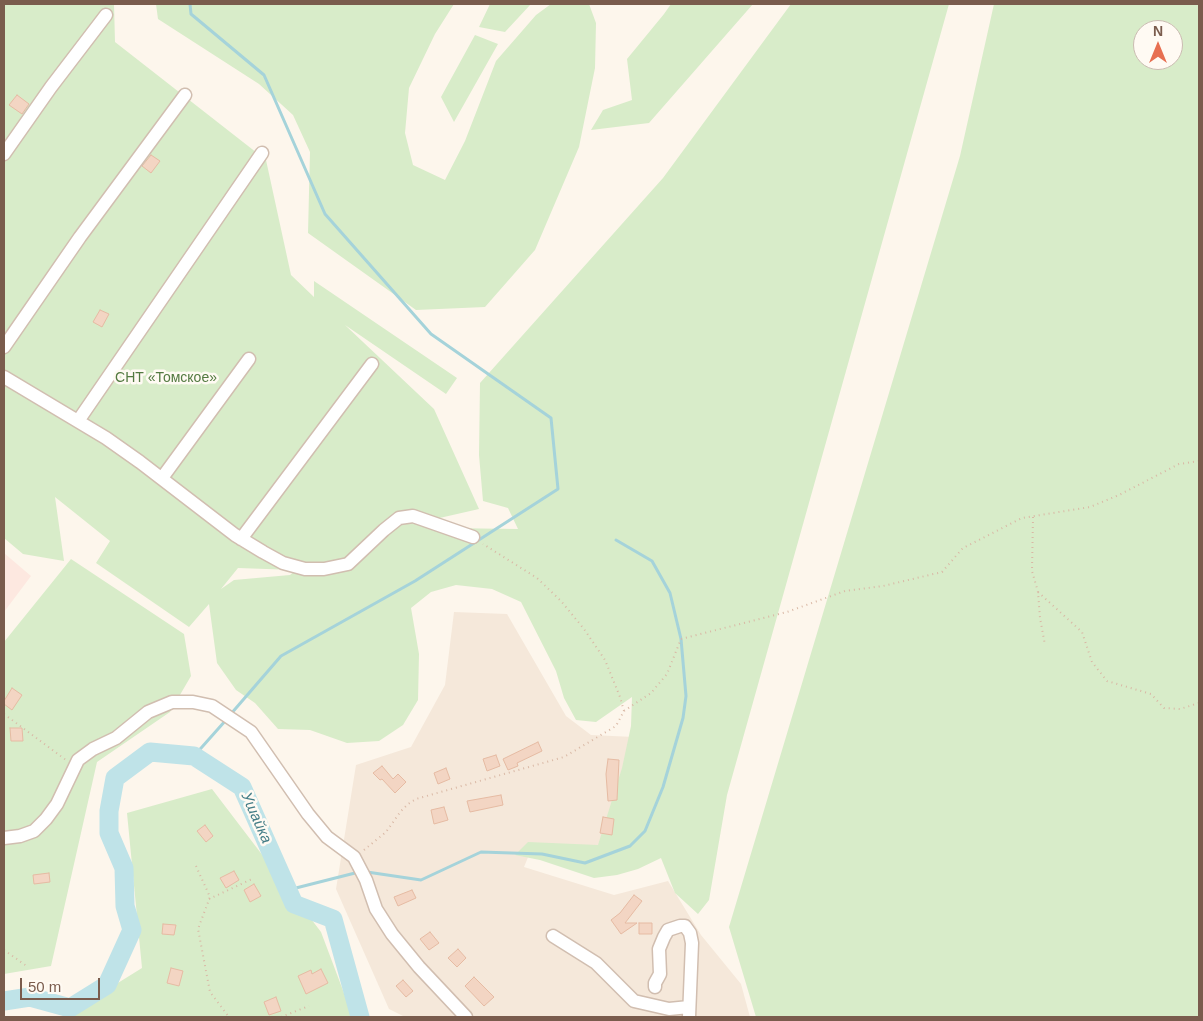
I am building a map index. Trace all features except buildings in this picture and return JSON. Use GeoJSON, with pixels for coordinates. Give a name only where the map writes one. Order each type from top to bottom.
{"type":"FeatureCollection","features":[{"type":"Feature","properties":{"kind":"street"},"geometry":{"type":"LineString","coordinates":[[4,154],[51,87],[106,15]]}},
{"type":"Feature","properties":{"kind":"street"},"geometry":{"type":"LineString","coordinates":[[4,347],[80,237],[185,95]]}},
{"type":"Feature","properties":{"kind":"street"},"geometry":{"type":"LineString","coordinates":[[78,421],[262,153]]}},
{"type":"Feature","properties":{"kind":"street"},"geometry":{"type":"LineString","coordinates":[[162,478],[249,359]]}},
{"type":"Feature","properties":{"kind":"street"},"geometry":{"type":"LineString","coordinates":[[241,539],[372,364]]}},
{"type":"Feature","properties":{"kind":"street"},"geometry":{"type":"LineString","coordinates":[[4,377],[106,438],[162,478],[241,539],[283,563],[305,570],[324,570],[348,564],[399,518],[413,516],[473,537]]}},
{"type":"Feature","properties":{"kind":"street"},"geometry":{"type":"LineString","coordinates":[[4,838],[20,836],[34,831],[46,819],[56,804],[78,760],[116,738],[148,712],[172,702],[193,702],[212,706],[251,732],[308,814],[327,837],[354,857],[366,880],[376,909],[392,934],[418,967],[466,1017]]}},
{"type":"Feature","properties":{"kind":"street"},"geometry":{"type":"LineString","coordinates":[[553,936],[596,963],[634,1001],[689,1012],[692,943],[690,933],[685,926],[668,930],[664,937],[659,949],[660,974],[655,982],[655,987]]}},
{"type":"Feature","properties":{"kind":"path"},"geometry":{"type":"LineString","coordinates":[[354,857],[386,832],[401,811],[416,799],[564,757],[616,726],[624,712],[650,693],[667,674],[681,639],[787,612],[845,591],[883,586],[942,572],[963,548],[1022,518],[1090,507],[1119,495],[1180,464],[1199,461]]}},
{"type":"Feature","properties":{"kind":"path"},"geometry":{"type":"LineString","coordinates":[[1033,517],[1032,572],[1038,592],[1045,645]]}},
{"type":"Feature","properties":{"kind":"path"},"geometry":{"type":"LineString","coordinates":[[473,537],[537,578],[561,601],[584,629],[605,660],[624,712]]}},
{"type":"Feature","properties":{"kind":"path"},"geometry":{"type":"LineString","coordinates":[[1038,592],[1082,632],[1092,662],[1107,681],[1151,694],[1164,708],[1180,709],[1199,703]]}},
{"type":"Feature","properties":{"kind":"path"},"geometry":{"type":"LineString","coordinates":[[4,714],[74,766]]}},
{"type":"Feature","properties":{"kind":"path"},"geometry":{"type":"LineString","coordinates":[[196,866],[210,897],[198,929],[210,992],[229,1017]]}},
{"type":"Feature","properties":{"kind":"path"},"geometry":{"type":"LineString","coordinates":[[209,899],[252,879]]}},
{"type":"Feature","properties":{"kind":"path"},"geometry":{"type":"LineString","coordinates":[[4,950],[28,967]]}},
{"type":"Feature","properties":{"kind":"path"},"geometry":{"type":"LineString","coordinates":[[281,1017],[309,1006]]}},
{"type":"Feature","properties":{"kind":"shaded area"},"geometry":{"type":"Polygon","coordinates":[[[4,553],[31,576],[4,612],[4,553]]]}},
{"type":"Feature","properties":{"kind":"shaded area"},"geometry":{"type":"Polygon","coordinates":[[[454,612],[507,614],[566,716],[591,735],[634,737],[608,851],[533,845],[524,867],[614,895],[668,881],[701,935],[741,984],[750,1017],[405,1017],[389,1009],[336,889],[356,765],[411,747],[445,685],[454,612]]]}},
{"type":"Feature","properties":{"kind":"green space","name":"СНТ «Томское»"},"geometry":{"type":"Polygon","coordinates":[[[4,4],[114,4],[115,42],[266,160],[291,275],[314,297],[314,281],[457,378],[446,394],[345,325],[434,409],[479,509],[422,522],[444,528],[518,529],[508,508],[483,501],[479,455],[480,383],[663,178],[791,4],[949,4],[727,795],[709,900],[698,914],[675,893],[661,858],[638,869],[617,875],[594,878],[540,860],[515,855],[528,842],[598,845],[622,768],[631,726],[632,697],[596,722],[576,720],[564,698],[556,671],[521,602],[492,589],[456,585],[431,592],[411,608],[419,654],[418,700],[403,725],[379,741],[347,743],[310,730],[278,729],[255,703],[236,690],[217,663],[209,604],[189,627],[96,563],[110,541],[55,497],[64,561],[23,554],[4,538],[4,4]],[[238,568],[221,589],[234,580],[290,575],[295,570],[238,568]]]}},
{"type":"Feature","properties":{"kind":"green space"},"geometry":{"type":"Polygon","coordinates":[[[156,4],[454,4],[435,34],[409,88],[405,133],[413,165],[445,180],[465,141],[496,61],[536,15],[551,4],[589,4],[596,23],[595,68],[579,147],[535,250],[485,307],[416,310],[308,233],[310,152],[293,115],[259,84],[158,19],[156,4]]]}},
{"type":"Feature","properties":{"kind":"green space"},"geometry":{"type":"Polygon","coordinates":[[[490,4],[531,4],[505,32],[479,27],[490,4]]]}},
{"type":"Feature","properties":{"kind":"green space"},"geometry":{"type":"Polygon","coordinates":[[[671,4],[753,4],[649,123],[591,130],[603,110],[632,100],[627,59],[671,4]]]}},
{"type":"Feature","properties":{"kind":"green space"},"geometry":{"type":"Polygon","coordinates":[[[994,4],[1199,4],[1199,1017],[756,1017],[729,927],[960,156],[994,4]]]}},
{"type":"Feature","properties":{"kind":"green space"},"geometry":{"type":"Polygon","coordinates":[[[475,35],[498,44],[454,122],[441,97],[475,35]]]}},
{"type":"Feature","properties":{"kind":"green space"},"geometry":{"type":"Polygon","coordinates":[[[71,559],[184,634],[191,676],[170,712],[97,762],[51,966],[4,974],[4,642],[71,559]]]}},
{"type":"Feature","properties":{"kind":"green space"},"geometry":{"type":"Polygon","coordinates":[[[212,789],[321,932],[353,1017],[63,1017],[142,968],[127,813],[212,789]]]}},
{"type":"Feature","properties":{"kind":"waterway"},"geometry":{"type":"LineString","coordinates":[[190,4],[191,14],[264,75],[325,214],[431,334],[551,418],[558,489],[415,581],[281,656],[230,715]]}},
{"type":"Feature","properties":{"kind":"waterway"},"geometry":{"type":"LineString","coordinates":[[367,872],[421,880],[481,852],[542,854],[585,863],[630,846],[645,831],[663,787],[683,718],[686,696],[681,639],[670,593],[652,561],[616,540]]}},
{"type":"Feature","properties":{"kind":"waterway"},"geometry":{"type":"LineString","coordinates":[[194,756],[226,720]]}},
{"type":"Feature","properties":{"kind":"waterway","name":"Ушайка"},"geometry":{"type":"LineString","coordinates":[[4,1001],[30,997],[70,1008],[107,985],[132,930],[125,906],[124,868],[109,833],[109,811],[115,778],[150,752],[194,756],[242,787],[294,904],[333,919],[360,1017]]}},
{"type":"Feature","properties":{"kind":"waterway"},"geometry":{"type":"LineString","coordinates":[[288,890],[359,872]]}}]}
